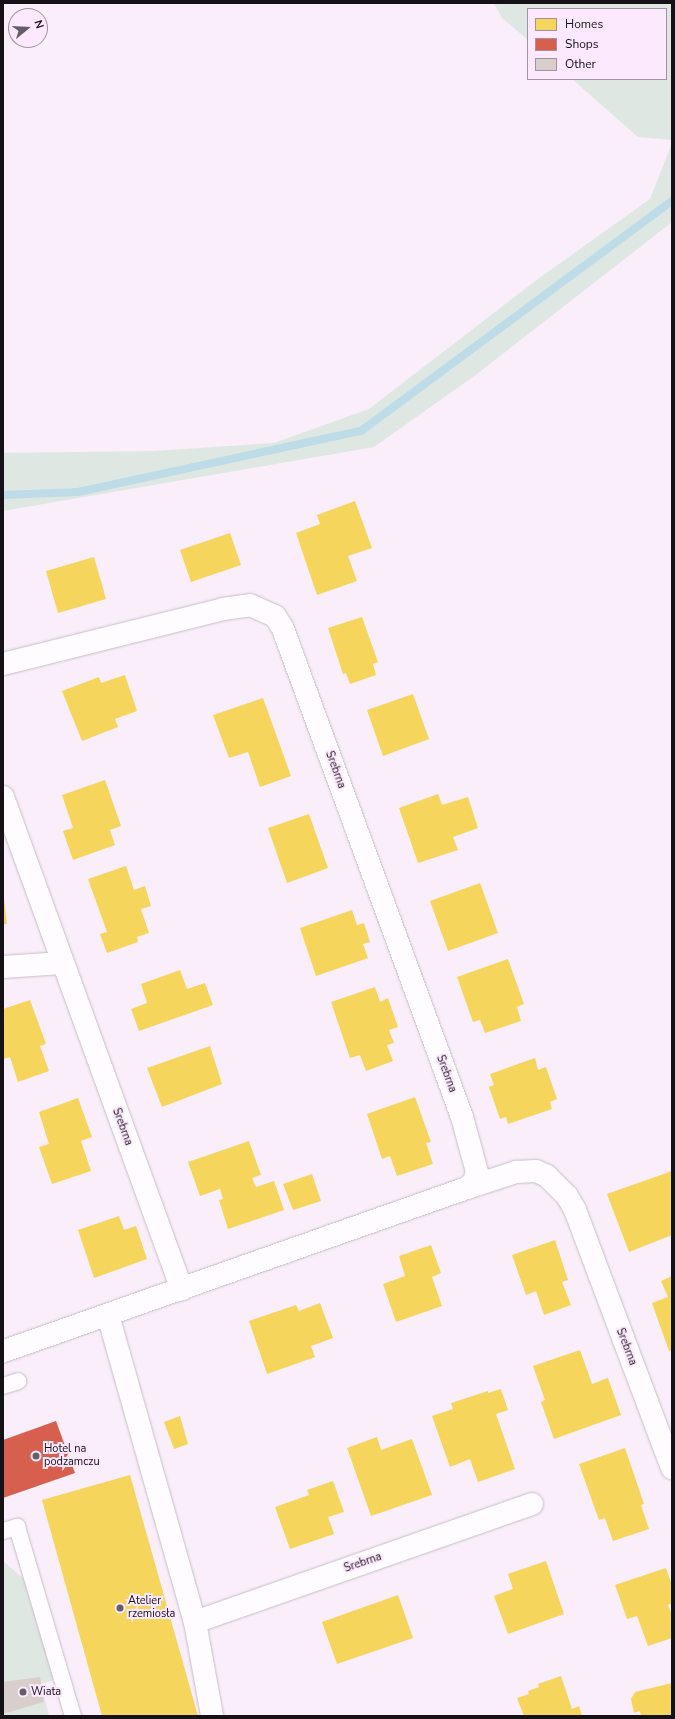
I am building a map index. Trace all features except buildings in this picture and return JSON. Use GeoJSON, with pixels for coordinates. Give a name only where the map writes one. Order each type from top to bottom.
{"type":"FeatureCollection","features":[{"type":"Feature","properties":{"kind":"street","name":"Srebrna"},"geometry":{"type":"LineString","coordinates":[[3,664],[223,609],[250,605],[275,616],[283,629],[462,1117],[477,1172],[474,1182],[467,1188]]}},
{"type":"Feature","properties":{"kind":"street","name":"Srebrna"},"geometry":{"type":"LineString","coordinates":[[3,797],[182,1290]]}},
{"type":"Feature","properties":{"kind":"street"},"geometry":{"type":"LineString","coordinates":[[3,967],[62,963]]}},
{"type":"Feature","properties":{"kind":"street","name":"Srebrna"},"geometry":{"type":"LineString","coordinates":[[3,1351],[182,1290],[467,1188],[516,1172],[536,1170],[547,1176],[567,1196],[575,1210],[672,1468]]}},
{"type":"Feature","properties":{"kind":"street"},"geometry":{"type":"LineString","coordinates":[[108,1315],[195,1622],[212,1716]]}},
{"type":"Feature","properties":{"kind":"street","name":"Srebrna"},"geometry":{"type":"LineString","coordinates":[[195,1622],[532,1504]]}},
{"type":"Feature","properties":{"kind":"lane"},"geometry":{"type":"LineString","coordinates":[[3,1531],[17,1527],[73,1716]]}},
{"type":"Feature","properties":{"kind":"shaded area"},"geometry":{"type":"Polygon","coordinates":[[[494,3],[672,3],[672,140],[638,137],[573,80],[667,80],[667,8],[527,8],[527,39],[502,18],[494,3]]]}},
{"type":"Feature","properties":{"kind":"shaded area"},"geometry":{"type":"Polygon","coordinates":[[[672,143],[672,222],[477,374],[374,447],[3,511],[3,453],[154,451],[274,443],[369,409],[538,279],[650,199],[672,143]]]}},
{"type":"Feature","properties":{"kind":"shaded area"},"geometry":{"type":"Polygon","coordinates":[[[3,1561],[25,1580],[54,1680],[41,1684],[49,1716],[3,1716],[3,1561]]]}},
{"type":"Feature","properties":{"kind":"waterway"},"geometry":{"type":"LineString","coordinates":[[3,495],[78,492],[361,431],[672,201]]}},
{"type":"Feature","properties":{"kind":"place","name":"Hotel na podzamczu"},"geometry":{"type":"Point","coordinates":[36,1456]}},
{"type":"Feature","properties":{"kind":"place","name":"Atelier rzemiosła"},"geometry":{"type":"Point","coordinates":[120,1608]}},
{"type":"Feature","properties":{"kind":"place","name":"Wiata"},"geometry":{"type":"Point","coordinates":[23,1692]}}]}
